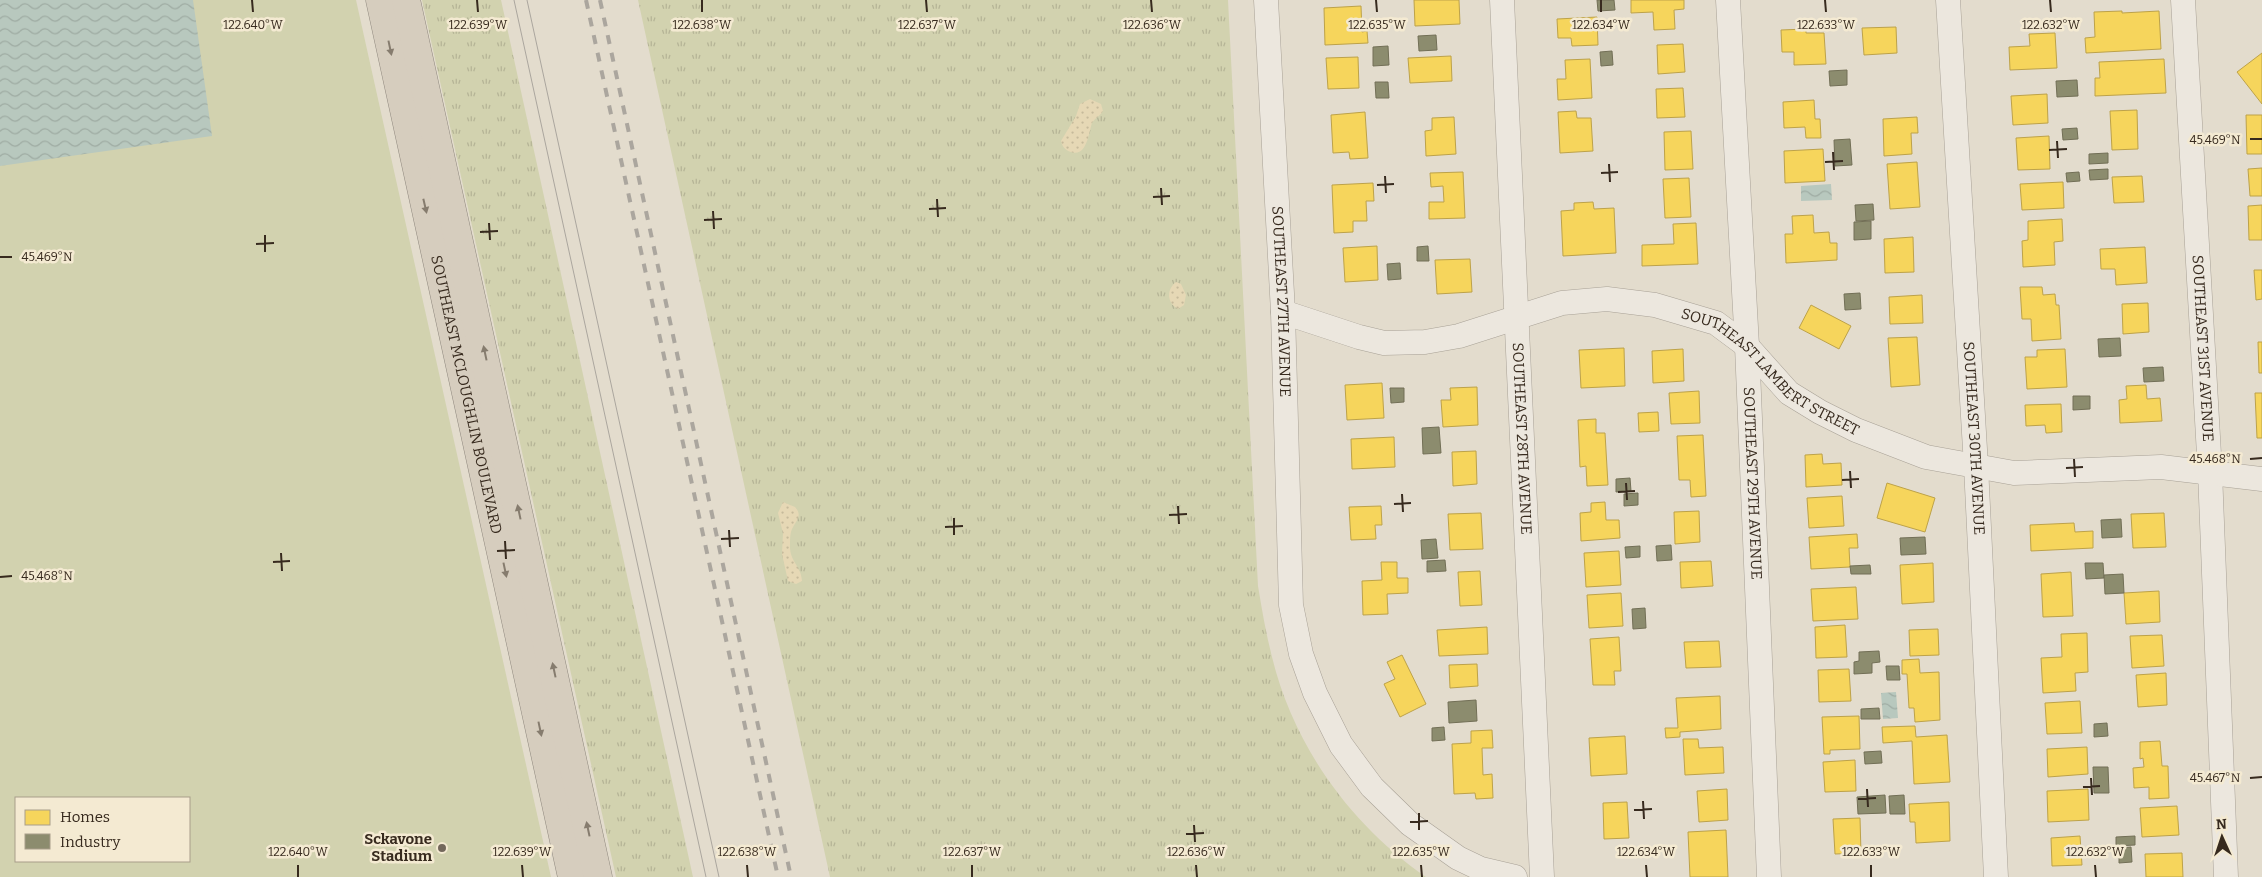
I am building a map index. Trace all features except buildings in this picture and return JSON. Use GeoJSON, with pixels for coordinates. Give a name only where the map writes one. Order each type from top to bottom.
{"type":"FeatureCollection","features":[{"type":"Feature","properties":{"kind":"highway","name":"SOUTHEAST MCLOUGHLIN BOULEVARD"},"geometry":{"type":"LineString","coordinates":[[380,0],[572,877]]}},
{"type":"Feature","properties":{"kind":"highway","name":"SOUTHEAST MCLOUGHLIN BOULEVARD"},"geometry":{"type":"LineString","coordinates":[[406,0],[598,877]]}},
{"type":"Feature","properties":{"kind":"street","name":"SOUTHEAST 27TH AVENUE"},"geometry":{"type":"LineString","coordinates":[[1266,0],[1283,312],[1291,605],[1301,654],[1315,693],[1341,745],[1372,787],[1410,824],[1458,858],[1481,869],[1515,877]]}},
{"type":"Feature","properties":{"kind":"street","name":"SOUTHEAST 28TH AVENUE"},"geometry":{"type":"LineString","coordinates":[[1502,0],[1542,877]]}},
{"type":"Feature","properties":{"kind":"street","name":"SOUTHEAST 29TH AVENUE"},"geometry":{"type":"LineString","coordinates":[[1728,0],[1747,346],[1769,877]]}},
{"type":"Feature","properties":{"kind":"street","name":"SOUTHEAST 30TH AVENUE"},"geometry":{"type":"LineString","coordinates":[[1948,0],[1976,466],[1996,877]]}},
{"type":"Feature","properties":{"kind":"street","name":"SOUTHEAST 31ST AVENUE"},"geometry":{"type":"LineString","coordinates":[[2184,0],[2210,472],[2226,877]]}},
{"type":"Feature","properties":{"kind":"street","name":"SOUTHEAST LAMBERT STREET"},"geometry":{"type":"LineString","coordinates":[[1283,312],[1359,337],[1384,343],[1425,342],[1459,336],[1562,303],[1607,299],[1655,305],[1716,324],[1747,346],[1789,393],[1820,412],[1894,447],[1926,457],[2014,473],[2161,467],[2262,479]]}},
{"type":"Feature","properties":{"kind":"green space"},"geometry":{"type":"Polygon","coordinates":[[[0,0],[356,0],[551,877],[0,877],[0,0]]]}},
{"type":"Feature","properties":{"kind":"green space"},"geometry":{"type":"Polygon","coordinates":[[[422,0],[501,0],[693,877],[616,877],[422,0]]]}},
{"type":"Feature","properties":{"kind":"green space"},"geometry":{"type":"Polygon","coordinates":[[[638,0],[1228,0],[1258,586],[1268,640],[1282,690],[1295,722],[1329,781],[1373,833],[1426,877],[830,877],[638,0]]]}},
{"type":"Feature","properties":{"kind":"sand"},"geometry":{"type":"Polygon","coordinates":[[[1090,99],[1101,104],[1103,111],[1092,123],[1084,148],[1076,153],[1071,152],[1064,148],[1061,141],[1076,116],[1080,104],[1090,99]]]}},
{"type":"Feature","properties":{"kind":"sand"},"geometry":{"type":"Polygon","coordinates":[[[1176,282],[1181,284],[1186,295],[1184,305],[1178,309],[1174,306],[1169,296],[1169,292],[1176,282]]]}},
{"type":"Feature","properties":{"kind":"sand"},"geometry":{"type":"Polygon","coordinates":[[[783,502],[795,507],[799,514],[798,520],[792,528],[790,540],[791,555],[800,571],[802,581],[796,584],[788,581],[782,554],[783,533],[778,513],[783,502]]]}},
{"type":"Feature","properties":{"kind":"water"},"geometry":{"type":"Polygon","coordinates":[[[0,0],[193,0],[212,136],[0,166],[0,0]]]}},
{"type":"Feature","properties":{"kind":"water"},"geometry":{"type":"Polygon","coordinates":[[[1831,184],[1832,200],[1801,201],[1801,186],[1831,184]]]}},
{"type":"Feature","properties":{"kind":"water"},"geometry":{"type":"Polygon","coordinates":[[[1896,692],[1898,718],[1883,719],[1881,693],[1896,692]]]}},
{"type":"Feature","properties":{"kind":"tram line"},"geometry":{"type":"LineString","coordinates":[[514,0],[706,877]]}},
{"type":"Feature","properties":{"kind":"tram line"},"geometry":{"type":"LineString","coordinates":[[527,0],[719,877]]}},
{"type":"Feature","properties":{"kind":"railway"},"geometry":{"type":"LineString","coordinates":[[586,0],[778,877]]}},
{"type":"Feature","properties":{"kind":"railway"},"geometry":{"type":"LineString","coordinates":[[600,0],[791,877]]}},
{"type":"Feature","properties":{"kind":"place","name":"Sckavone Stadium"},"geometry":{"type":"Point","coordinates":[442,848]}}]}
